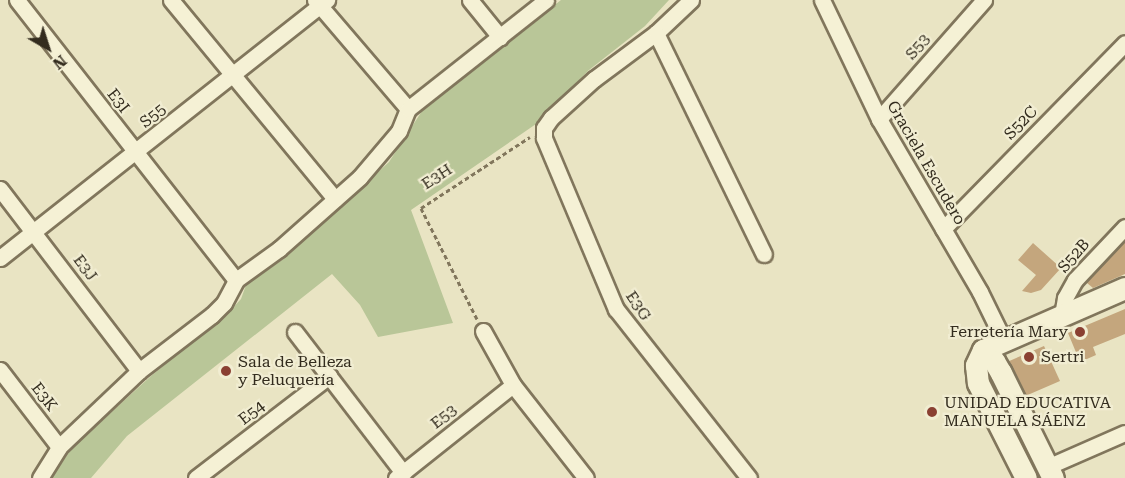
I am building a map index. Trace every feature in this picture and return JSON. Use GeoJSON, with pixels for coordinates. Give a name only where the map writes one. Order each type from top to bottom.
{"type":"FeatureCollection","features":[{"type":"Feature","properties":{"kind":"main road"},"geometry":{"type":"LineString","coordinates":[[1026,478],[978,383],[976,365],[983,350],[1125,288]]}},
{"type":"Feature","properties":{"kind":"main road"},"geometry":{"type":"LineString","coordinates":[[983,350],[994,361],[1050,472]]}},
{"type":"Feature","properties":{"kind":"street","name":"E3I"},"geometry":{"type":"LineString","coordinates":[[17,0],[236,280]]}},
{"type":"Feature","properties":{"kind":"street"},"geometry":{"type":"LineString","coordinates":[[171,0],[335,199]]}},
{"type":"Feature","properties":{"kind":"street"},"geometry":{"type":"LineString","coordinates":[[470,0],[500,37]]}},
{"type":"Feature","properties":{"kind":"street"},"geometry":{"type":"LineString","coordinates":[[40,478],[59,447],[140,371],[224,303],[236,280],[279,249],[382,153],[399,131],[408,109],[546,0]]}},
{"type":"Feature","properties":{"kind":"street"},"geometry":{"type":"LineString","coordinates":[[544,128],[594,79],[656,33],[691,0]]}},
{"type":"Feature","properties":{"kind":"street","name":"Graciela Escudero"},"geometry":{"type":"LineString","coordinates":[[822,0],[879,119],[980,292],[1004,341]]}},
{"type":"Feature","properties":{"kind":"street","name":"S53"},"geometry":{"type":"LineString","coordinates":[[879,119],[984,0]]}},
{"type":"Feature","properties":{"kind":"street","name":"S55"},"geometry":{"type":"LineString","coordinates":[[0,258],[136,152],[321,2]]}},
{"type":"Feature","properties":{"kind":"street"},"geometry":{"type":"LineString","coordinates":[[321,2],[408,109]]}},
{"type":"Feature","properties":{"kind":"street"},"geometry":{"type":"LineString","coordinates":[[656,33],[764,254]]}},
{"type":"Feature","properties":{"kind":"street","name":"S52C"},"geometry":{"type":"LineString","coordinates":[[943,229],[1125,43]]}},
{"type":"Feature","properties":{"kind":"street","name":"E3G"},"geometry":{"type":"LineString","coordinates":[[544,128],[544,138],[616,309],[749,478]]}},
{"type":"Feature","properties":{"kind":"street","name":"E3J"},"geometry":{"type":"LineString","coordinates":[[0,189],[140,371]]}},
{"type":"Feature","properties":{"kind":"street","name":"S52B"},"geometry":{"type":"LineString","coordinates":[[1062,315],[1065,298],[1075,280],[1125,227]]}},
{"type":"Feature","properties":{"kind":"street"},"geometry":{"type":"LineString","coordinates":[[295,332],[400,475]]}},
{"type":"Feature","properties":{"kind":"street"},"geometry":{"type":"LineString","coordinates":[[483,332],[513,385],[586,478]]}},
{"type":"Feature","properties":{"kind":"street","name":"E3K"},"geometry":{"type":"LineString","coordinates":[[0,370],[59,447]]}},
{"type":"Feature","properties":{"kind":"street","name":"E54"},"geometry":{"type":"LineString","coordinates":[[196,478],[329,376]]}},
{"type":"Feature","properties":{"kind":"street","name":"E53"},"geometry":{"type":"LineString","coordinates":[[400,475],[513,385]]}},
{"type":"Feature","properties":{"kind":"street"},"geometry":{"type":"LineString","coordinates":[[1050,472],[1125,433]]}},
{"type":"Feature","properties":{"kind":"path","name":"E3H"},"geometry":{"type":"LineString","coordinates":[[483,332],[421,208],[544,128]]}},
{"type":"Feature","properties":{"kind":"green space"},"geometry":{"type":"Polygon","coordinates":[[[561,0],[669,0],[645,26],[589,70],[536,124],[411,210],[453,323],[378,337],[360,305],[332,274],[127,436],[91,478],[52,478],[71,449],[151,376],[228,313],[241,299],[246,285],[285,258],[389,162],[422,111],[561,0]]]}},
{"type":"Feature","properties":{"kind":"building"},"geometry":{"type":"Polygon","coordinates":[[[1125,236],[1125,274],[1093,288],[1087,283],[1086,276],[1125,236]]]}},
{"type":"Feature","properties":{"kind":"building"},"geometry":{"type":"Polygon","coordinates":[[[1033,243],[1061,268],[1041,290],[1031,293],[1022,291],[1036,275],[1018,260],[1033,243]]]}},
{"type":"Feature","properties":{"kind":"building"},"geometry":{"type":"Polygon","coordinates":[[[1125,309],[1125,334],[1093,347],[1096,355],[1080,362],[1068,333],[1125,309]]]}},
{"type":"Feature","properties":{"kind":"building"},"geometry":{"type":"Polygon","coordinates":[[[1044,346],[1060,381],[1023,397],[1007,362],[1044,346]]]}},
{"type":"Feature","properties":{"kind":"place","name":"Ferretería Mary"},"geometry":{"type":"Point","coordinates":[1080,332]}},
{"type":"Feature","properties":{"kind":"place","name":"Sertri"},"geometry":{"type":"Point","coordinates":[1029,357]}},
{"type":"Feature","properties":{"kind":"place","name":"Sala de Belleza y Peluquería"},"geometry":{"type":"Point","coordinates":[226,371]}},
{"type":"Feature","properties":{"kind":"place","name":"UNIDAD EDUCATIVA MANUELA SÁENZ"},"geometry":{"type":"Point","coordinates":[932,412]}}]}
